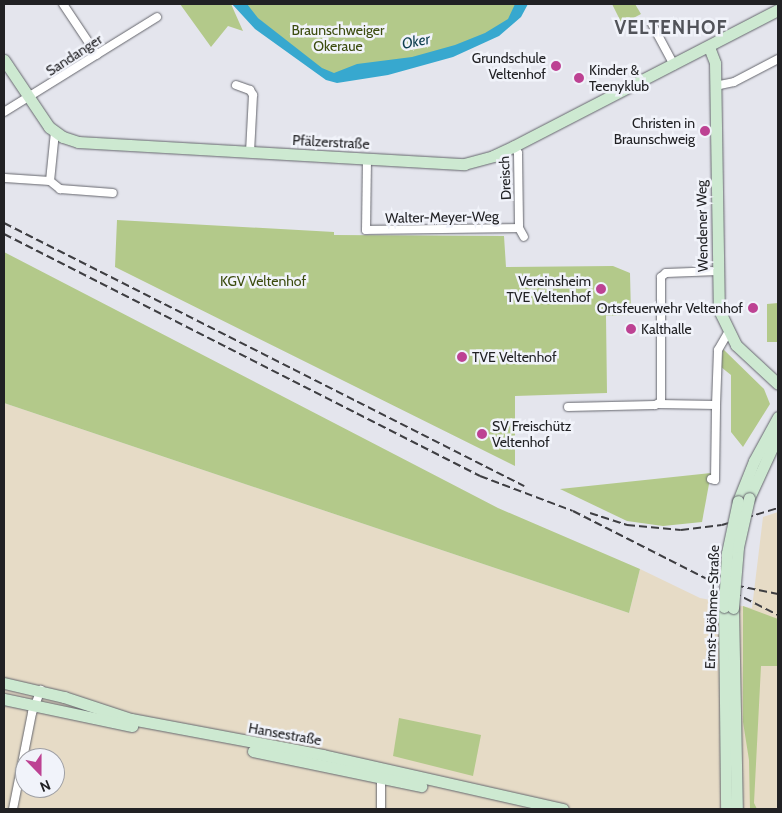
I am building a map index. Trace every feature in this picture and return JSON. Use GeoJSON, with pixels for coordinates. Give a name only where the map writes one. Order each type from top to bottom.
{"type":"FeatureCollection","features":[{"type":"Feature","properties":{"kind":"street"},"geometry":{"type":"LineString","coordinates":[[63,4],[97,55]]}},
{"type":"Feature","properties":{"kind":"street","name":"Pfälzerstraße"},"geometry":{"type":"LineString","coordinates":[[4,60],[29,99],[55,132],[70,140],[90,144],[464,164],[483,160],[514,146],[778,10]]}},
{"type":"Feature","properties":{"kind":"street","name":"Sandanger"},"geometry":{"type":"LineString","coordinates":[[4,112],[29,99],[157,16]]}},
{"type":"Feature","properties":{"kind":"street"},"geometry":{"type":"LineString","coordinates":[[652,24],[674,65]]}},
{"type":"Feature","properties":{"kind":"street","name":"Wendener Weg"},"geometry":{"type":"LineString","coordinates":[[709,46],[715,63],[716,86],[719,310],[728,333],[745,355],[778,384]]}},
{"type":"Feature","properties":{"kind":"street"},"geometry":{"type":"LineString","coordinates":[[716,86],[734,82],[778,59]]}},
{"type":"Feature","properties":{"kind":"street"},"geometry":{"type":"LineString","coordinates":[[236,85],[250,90],[253,95],[250,153]]}},
{"type":"Feature","properties":{"kind":"street"},"geometry":{"type":"LineString","coordinates":[[50,181],[55,132]]}},
{"type":"Feature","properties":{"kind":"street","name":"Dreisch"},"geometry":{"type":"LineString","coordinates":[[514,146],[518,153],[519,228],[524,237]]}},
{"type":"Feature","properties":{"kind":"street","name":"Walter-Meyer-Weg"},"geometry":{"type":"LineString","coordinates":[[367,159],[366,230],[519,228]]}},
{"type":"Feature","properties":{"kind":"street"},"geometry":{"type":"LineString","coordinates":[[5,178],[50,181],[60,189],[113,193]]}},
{"type":"Feature","properties":{"kind":"street"},"geometry":{"type":"LineString","coordinates":[[659,404],[662,399],[661,277],[666,273],[718,270]]}},
{"type":"Feature","properties":{"kind":"street"},"geometry":{"type":"LineString","coordinates":[[711,479],[715,480],[718,350],[728,333]]}},
{"type":"Feature","properties":{"kind":"street"},"geometry":{"type":"LineString","coordinates":[[568,407],[659,404],[716,405]]}},
{"type":"Feature","properties":{"kind":"street","name":"Ernst-Böhme-Straße"},"geometry":{"type":"LineString","coordinates":[[736,809],[727,553],[754,461],[778,417]]}},
{"type":"Feature","properties":{"kind":"street","name":"Ernst-Böhme-Straße"},"geometry":{"type":"LineString","coordinates":[[744,500],[778,435]]}},
{"type":"Feature","properties":{"kind":"street","name":"Ernst-Böhme-Straße"},"geometry":{"type":"LineString","coordinates":[[726,809],[729,607]]}},
{"type":"Feature","properties":{"kind":"street","name":"Hansestraße"},"geometry":{"type":"LineString","coordinates":[[4,683],[41,690],[131,719],[381,773],[533,809]]}},
{"type":"Feature","properties":{"kind":"street"},"geometry":{"type":"LineString","coordinates":[[13,809],[33,706],[41,690]]}},
{"type":"Feature","properties":{"kind":"street","name":"Hansestraße"},"geometry":{"type":"LineString","coordinates":[[4,699],[563,809]]}},
{"type":"Feature","properties":{"kind":"street"},"geometry":{"type":"LineString","coordinates":[[381,773],[381,809]]}},
{"type":"Feature","properties":{"kind":"shaded area"},"geometry":{"type":"Polygon","coordinates":[[[4,403],[629,613],[640,569],[700,598],[752,608],[763,517],[778,512],[778,809],[4,809],[4,403]]]}},
{"type":"Feature","properties":{"kind":"green space"},"geometry":{"type":"Polygon","coordinates":[[[180,4],[231,4],[243,31],[228,26],[211,47],[180,4]]]}},
{"type":"Feature","properties":{"kind":"green space","name":"Braunschweiger Okeraue"},"geometry":{"type":"Polygon","coordinates":[[[240,4],[519,4],[513,17],[489,36],[438,56],[335,76],[324,72],[240,4]]]}},
{"type":"Feature","properties":{"kind":"green space"},"geometry":{"type":"Polygon","coordinates":[[[612,4],[635,4],[641,14],[622,24],[612,4]]]}},
{"type":"Feature","properties":{"kind":"green space","name":"TVE Veltenhof"},"geometry":{"type":"Polygon","coordinates":[[[117,220],[334,232],[334,235],[504,236],[506,267],[613,266],[630,273],[631,315],[606,316],[607,393],[515,396],[515,466],[115,267],[117,220]]]}},
{"type":"Feature","properties":{"kind":"green space"},"geometry":{"type":"Polygon","coordinates":[[[4,252],[498,508],[640,569],[629,613],[4,403],[4,252]]]}},
{"type":"Feature","properties":{"kind":"green space"},"geometry":{"type":"Polygon","coordinates":[[[778,303],[778,342],[767,342],[767,304],[778,303]]]}},
{"type":"Feature","properties":{"kind":"green space"},"geometry":{"type":"Polygon","coordinates":[[[723,349],[764,389],[770,404],[743,447],[731,432],[731,375],[721,367],[723,349]]]}},
{"type":"Feature","properties":{"kind":"green space"},"geometry":{"type":"Polygon","coordinates":[[[711,473],[702,522],[663,526],[627,521],[560,489],[711,473]]]}},
{"type":"Feature","properties":{"kind":"green space"},"geometry":{"type":"Polygon","coordinates":[[[743,606],[778,619],[778,666],[761,666],[754,803],[757,809],[750,809],[749,760],[743,722],[743,606]]]}},
{"type":"Feature","properties":{"kind":"green space"},"geometry":{"type":"Polygon","coordinates":[[[399,718],[481,735],[473,776],[393,756],[399,718]]]}},
{"type":"Feature","properties":{"kind":"water"},"geometry":{"type":"Polygon","coordinates":[[[232,4],[247,4],[258,18],[322,68],[334,73],[357,64],[412,57],[455,45],[485,33],[508,19],[515,4],[528,4],[521,17],[499,36],[453,57],[388,75],[337,83],[326,80],[255,29],[232,4]]]}},
{"type":"Feature","properties":{"kind":"railway"},"geometry":{"type":"LineString","coordinates":[[4,223],[524,486]]}},
{"type":"Feature","properties":{"kind":"railway"},"geometry":{"type":"LineString","coordinates":[[4,234],[480,476],[573,511],[778,615]]}},
{"type":"Feature","properties":{"kind":"railway"},"geometry":{"type":"LineString","coordinates":[[590,513],[627,525],[681,530],[722,525],[778,508]]}},
{"type":"Feature","properties":{"kind":"railway"},"geometry":{"type":"LineString","coordinates":[[724,583],[778,594]]}},
{"type":"Feature","properties":{"kind":"place","name":"Grundschule Veltenhof"},"geometry":{"type":"Point","coordinates":[556,66]}},
{"type":"Feature","properties":{"kind":"place","name":"Kinder & Teenyklub"},"geometry":{"type":"Point","coordinates":[579,78]}},
{"type":"Feature","properties":{"kind":"place","name":"Christen in Braunschweig"},"geometry":{"type":"Point","coordinates":[705,131]}},
{"type":"Feature","properties":{"kind":"place","name":"Vereinsheim TVE Veltenhof"},"geometry":{"type":"Point","coordinates":[601,289]}},
{"type":"Feature","properties":{"kind":"place","name":"Ortsfeuerwehr Veltenhof"},"geometry":{"type":"Point","coordinates":[753,308]}},
{"type":"Feature","properties":{"kind":"place","name":"Kalthalle"},"geometry":{"type":"Point","coordinates":[631,329]}},
{"type":"Feature","properties":{"kind":"place","name":"TVE Veltenhof"},"geometry":{"type":"Point","coordinates":[462,357]}},
{"type":"Feature","properties":{"kind":"place","name":"SV Freischütz Veltenhof"},"geometry":{"type":"Point","coordinates":[482,434]}},
{"type":"Feature","properties":{"kind":"district","name":"VELTENHOF"},"geometry":{"type":"Point","coordinates":[671,28]}},
{"type":"Feature","properties":{"kind":"water label","name":"Oker"},"geometry":{"type":"Point","coordinates":[416,42]}},
{"type":"Feature","properties":{"kind":"park label","name":"KGV Veltenhof"},"geometry":{"type":"Point","coordinates":[263,281]}}]}
